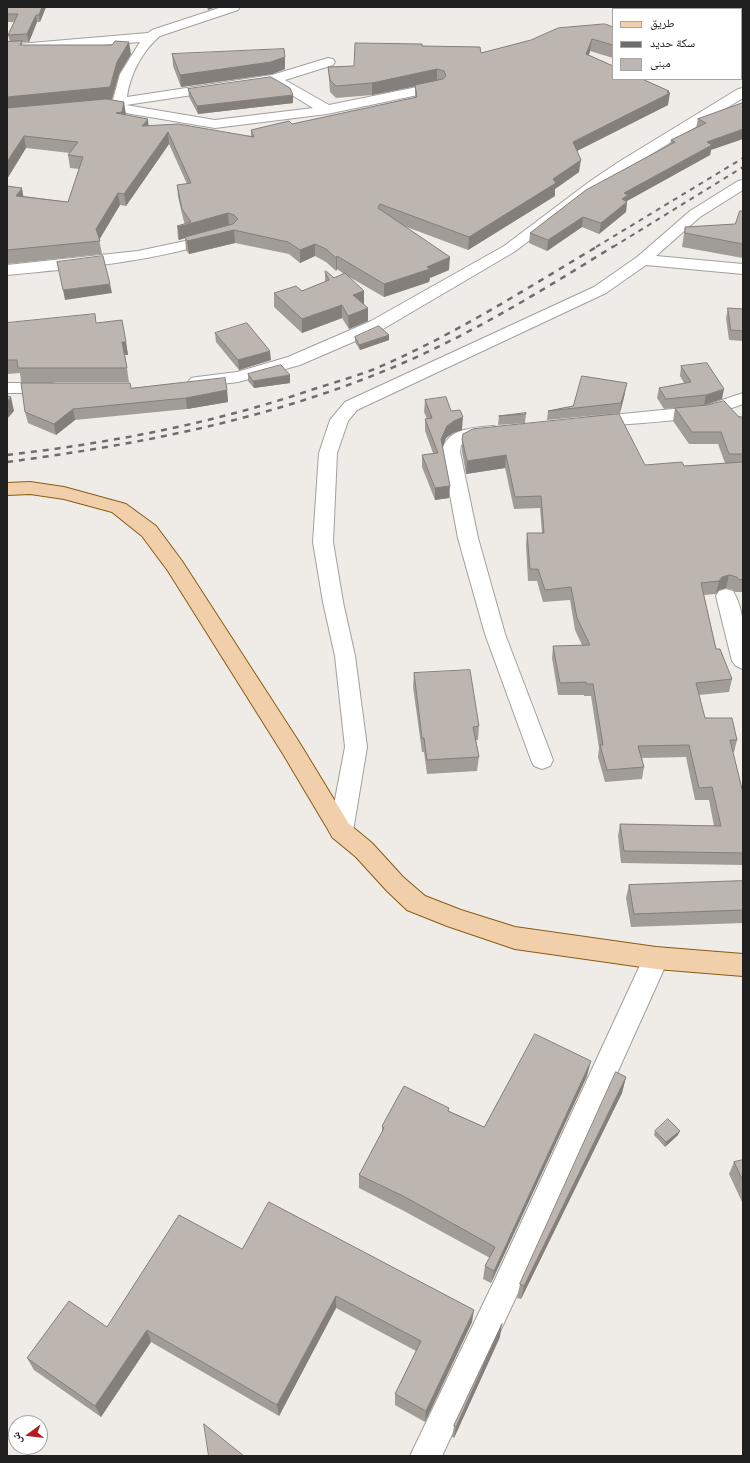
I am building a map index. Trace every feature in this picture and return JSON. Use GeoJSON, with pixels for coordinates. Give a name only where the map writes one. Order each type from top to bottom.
{"type":"FeatureCollection","features":[{"type":"Feature","properties":{"kind":"main road"},"geometry":{"type":"LineString","coordinates":[[7,489],[30,488],[64,492],[119,508],[149,532],[175,566],[291,748],[341,831],[364,850],[416,903],[515,938],[656,958],[743,965]]}},
{"type":"Feature","properties":{"kind":"street"},"geometry":{"type":"LineString","coordinates":[[114,104],[129,72],[150,37],[156,33],[234,7]]}},
{"type":"Feature","properties":{"kind":"street"},"geometry":{"type":"LineString","coordinates":[[7,49],[150,37]]}},
{"type":"Feature","properties":{"kind":"street"},"geometry":{"type":"LineString","coordinates":[[78,109],[274,79],[328,62]]}},
{"type":"Feature","properties":{"kind":"street"},"geometry":{"type":"LineString","coordinates":[[274,79],[327,110]]}},
{"type":"Feature","properties":{"kind":"street"},"geometry":{"type":"LineString","coordinates":[[114,104],[215,124],[327,110],[437,87]]}},
{"type":"Feature","properties":{"kind":"street"},"geometry":{"type":"LineString","coordinates":[[186,384],[238,376],[294,361],[377,325],[509,249],[594,185],[622,166],[743,92]]}},
{"type":"Feature","properties":{"kind":"street"},"geometry":{"type":"LineString","coordinates":[[341,831],[356,747],[345,656],[333,602],[323,542],[328,453],[339,420],[351,406],[600,290],[643,260],[695,214],[743,184]]}},
{"type":"Feature","properties":{"kind":"street"},"geometry":{"type":"LineString","coordinates":[[7,270],[138,255],[174,248],[229,232]]}},
{"type":"Feature","properties":{"kind":"street"},"geometry":{"type":"LineString","coordinates":[[643,260],[743,269]]}},
{"type":"Feature","properties":{"kind":"street"},"geometry":{"type":"LineString","coordinates":[[7,388],[69,388]]}},
{"type":"Feature","properties":{"kind":"street"},"geometry":{"type":"LineString","coordinates":[[571,424],[704,411],[737,406]]}},
{"type":"Feature","properties":{"kind":"street"},"geometry":{"type":"LineString","coordinates":[[508,430],[463,436],[453,442],[451,452],[468,538],[495,634],[542,760]]}},
{"type":"Feature","properties":{"kind":"street"},"geometry":{"type":"LineString","coordinates":[[726,596],[743,661]]}},
{"type":"Feature","properties":{"kind":"street"},"geometry":{"type":"LineString","coordinates":[[426,1456],[507,1285],[656,958]]}},
{"type":"Feature","properties":{"kind":"building"},"geometry":{"type":"Polygon","coordinates":[[[7,7],[42,7],[39,15],[36,15],[27,34],[8,35],[18,14],[7,14],[7,7]]]}},
{"type":"Feature","properties":{"kind":"building"},"geometry":{"type":"Polygon","coordinates":[[[722,7],[743,7],[743,20],[742,8],[722,7]]]}},
{"type":"Feature","properties":{"kind":"building"},"geometry":{"type":"Polygon","coordinates":[[[605,24],[612,27],[612,45],[592,39],[586,54],[612,66],[612,80],[644,80],[669,91],[667,92],[670,93],[573,142],[581,160],[553,179],[556,183],[469,237],[380,204],[378,208],[450,257],[427,267],[430,269],[384,284],[337,256],[336,258],[326,249],[315,244],[300,250],[288,242],[234,230],[187,241],[185,237],[233,224],[238,219],[234,215],[228,213],[178,227],[177,226],[191,222],[182,209],[177,185],[191,183],[168,132],[124,194],[118,193],[96,229],[100,241],[7,250],[7,186],[22,188],[16,196],[68,202],[83,157],[68,155],[78,142],[24,136],[7,162],[7,108],[106,99],[124,102],[122,112],[116,113],[148,119],[142,126],[178,124],[254,137],[251,130],[289,121],[292,124],[417,97],[415,85],[443,79],[446,76],[444,71],[437,69],[372,83],[336,86],[330,80],[328,67],[354,66],[355,43],[480,47],[481,53],[531,40],[558,28],[605,24]]]}},
{"type":"Feature","properties":{"kind":"building"},"geometry":{"type":"Polygon","coordinates":[[[22,41],[20,45],[112,45],[115,41],[129,42],[117,62],[110,87],[7,97],[7,42],[22,41]]]}},
{"type":"Feature","properties":{"kind":"building"},"geometry":{"type":"Polygon","coordinates":[[[284,49],[285,57],[271,62],[180,75],[172,54],[284,49]]]}},
{"type":"Feature","properties":{"kind":"building"},"geometry":{"type":"Polygon","coordinates":[[[271,77],[290,88],[293,95],[197,106],[188,89],[271,77]]]}},
{"type":"Feature","properties":{"kind":"building"},"geometry":{"type":"Polygon","coordinates":[[[743,103],[743,129],[707,142],[712,145],[624,193],[628,195],[622,199],[627,202],[601,223],[583,217],[548,240],[530,233],[586,190],[675,142],[671,140],[706,123],[698,119],[743,103]]]}},
{"type":"Feature","properties":{"kind":"building"},"geometry":{"type":"Polygon","coordinates":[[[740,211],[743,211],[743,244],[685,233],[685,227],[735,224],[740,211]]]}},
{"type":"Feature","properties":{"kind":"building"},"geometry":{"type":"Polygon","coordinates":[[[103,256],[110,284],[63,290],[57,262],[103,256]]]}},
{"type":"Feature","properties":{"kind":"building"},"geometry":{"type":"Polygon","coordinates":[[[326,271],[334,278],[345,273],[364,291],[353,295],[368,308],[348,316],[342,305],[302,319],[274,293],[296,286],[302,291],[329,280],[325,272],[326,271]]]}},
{"type":"Feature","properties":{"kind":"building"},"geometry":{"type":"Polygon","coordinates":[[[728,308],[743,309],[743,331],[731,330],[728,308]]]}},
{"type":"Feature","properties":{"kind":"building"},"geometry":{"type":"Polygon","coordinates":[[[95,314],[96,323],[122,320],[126,342],[122,342],[127,368],[18,368],[17,360],[7,360],[7,323],[95,314]]]}},
{"type":"Feature","properties":{"kind":"building"},"geometry":{"type":"Polygon","coordinates":[[[247,323],[270,351],[238,360],[215,333],[247,323]]]}},
{"type":"Feature","properties":{"kind":"building"},"geometry":{"type":"Polygon","coordinates":[[[379,326],[389,335],[359,345],[355,337],[379,326]]]}},
{"type":"Feature","properties":{"kind":"building"},"geometry":{"type":"Polygon","coordinates":[[[707,363],[724,389],[706,395],[666,399],[659,388],[691,382],[681,366],[707,363]]]}},
{"type":"Feature","properties":{"kind":"building"},"geometry":{"type":"Polygon","coordinates":[[[281,365],[290,375],[253,381],[248,374],[281,365]]]}},
{"type":"Feature","properties":{"kind":"building"},"geometry":{"type":"Polygon","coordinates":[[[582,376],[627,383],[621,403],[548,411],[573,406],[582,376]]]}},
{"type":"Feature","properties":{"kind":"building"},"geometry":{"type":"Polygon","coordinates":[[[225,378],[227,390],[186,398],[73,409],[54,424],[25,412],[21,383],[130,383],[131,388],[225,378]]]}},
{"type":"Feature","properties":{"kind":"building"},"geometry":{"type":"Polygon","coordinates":[[[7,396],[11,397],[7,402],[7,396]]]}},
{"type":"Feature","properties":{"kind":"building"},"geometry":{"type":"Polygon","coordinates":[[[446,397],[451,411],[460,410],[463,417],[447,426],[441,439],[450,486],[435,488],[422,455],[438,453],[425,419],[432,418],[425,400],[446,397]]]}},
{"type":"Feature","properties":{"kind":"building"},"geometry":{"type":"Polygon","coordinates":[[[724,401],[739,417],[743,417],[743,454],[729,454],[721,432],[692,432],[675,408],[707,405],[724,401]]]}},
{"type":"Feature","properties":{"kind":"building"},"geometry":{"type":"Polygon","coordinates":[[[526,413],[526,414],[499,416],[526,413]]]}},
{"type":"Feature","properties":{"kind":"building"},"geometry":{"type":"Polygon","coordinates":[[[619,414],[645,465],[682,462],[684,466],[743,462],[743,579],[739,580],[737,577],[729,575],[722,577],[719,581],[701,583],[716,649],[720,649],[732,679],[696,683],[705,718],[732,718],[737,740],[730,740],[743,793],[743,853],[624,851],[620,824],[721,826],[712,787],[699,788],[689,745],[638,746],[644,767],[607,770],[600,745],[603,745],[593,684],[586,684],[586,682],[560,683],[553,646],[590,645],[577,618],[571,587],[545,590],[538,569],[530,569],[527,533],[544,533],[541,496],[515,497],[506,455],[467,461],[462,439],[463,434],[473,429],[619,414]]]}},
{"type":"Feature","properties":{"kind":"building"},"geometry":{"type":"Polygon","coordinates":[[[470,670],[479,726],[473,727],[479,757],[427,760],[424,738],[422,738],[414,673],[470,670]]]}},
{"type":"Feature","properties":{"kind":"building"},"geometry":{"type":"Polygon","coordinates":[[[743,881],[743,910],[634,914],[629,885],[743,881]]]}},
{"type":"Feature","properties":{"kind":"building"},"geometry":{"type":"Polygon","coordinates":[[[535,1034],[591,1061],[494,1271],[485,1266],[495,1247],[405,1197],[359,1175],[384,1128],[382,1126],[404,1086],[449,1108],[448,1111],[484,1127],[535,1034]]]}},
{"type":"Feature","properties":{"kind":"building"},"geometry":{"type":"Polygon","coordinates":[[[616,1072],[626,1077],[524,1286],[520,1284],[616,1072]]]}},
{"type":"Feature","properties":{"kind":"building"},"geometry":{"type":"Polygon","coordinates":[[[668,1119],[680,1131],[666,1142],[655,1131],[668,1119]]]}},
{"type":"Feature","properties":{"kind":"building"},"geometry":{"type":"Polygon","coordinates":[[[743,1160],[743,1181],[734,1162],[743,1160]]]}},
{"type":"Feature","properties":{"kind":"building"},"geometry":{"type":"Polygon","coordinates":[[[269,1202],[474,1310],[426,1411],[395,1394],[421,1341],[336,1296],[277,1405],[147,1330],[95,1406],[27,1358],[69,1301],[107,1327],[179,1215],[242,1249],[269,1202]]]}},
{"type":"Feature","properties":{"kind":"building"},"geometry":{"type":"Polygon","coordinates":[[[502,1324],[456,1427],[454,1426],[502,1324]]]}},
{"type":"Feature","properties":{"kind":"building"},"geometry":{"type":"Polygon","coordinates":[[[204,1424],[244,1456],[209,1456],[204,1424]]]}},
{"type":"Feature","properties":{"kind":"railway"},"geometry":{"type":"LineString","coordinates":[[596,247],[743,158]]}},
{"type":"Feature","properties":{"kind":"railway"},"geometry":{"type":"LineString","coordinates":[[613,247],[743,167]]}},
{"type":"Feature","properties":{"kind":"railway"},"geometry":{"type":"LineString","coordinates":[[7,455],[124,438],[201,422],[277,401],[365,373],[459,328],[598,246]]}},
{"type":"Feature","properties":{"kind":"railway"},"geometry":{"type":"LineString","coordinates":[[7,462],[108,447],[208,426],[258,414],[355,382],[431,351],[458,337],[537,293],[614,246]]}}]}
